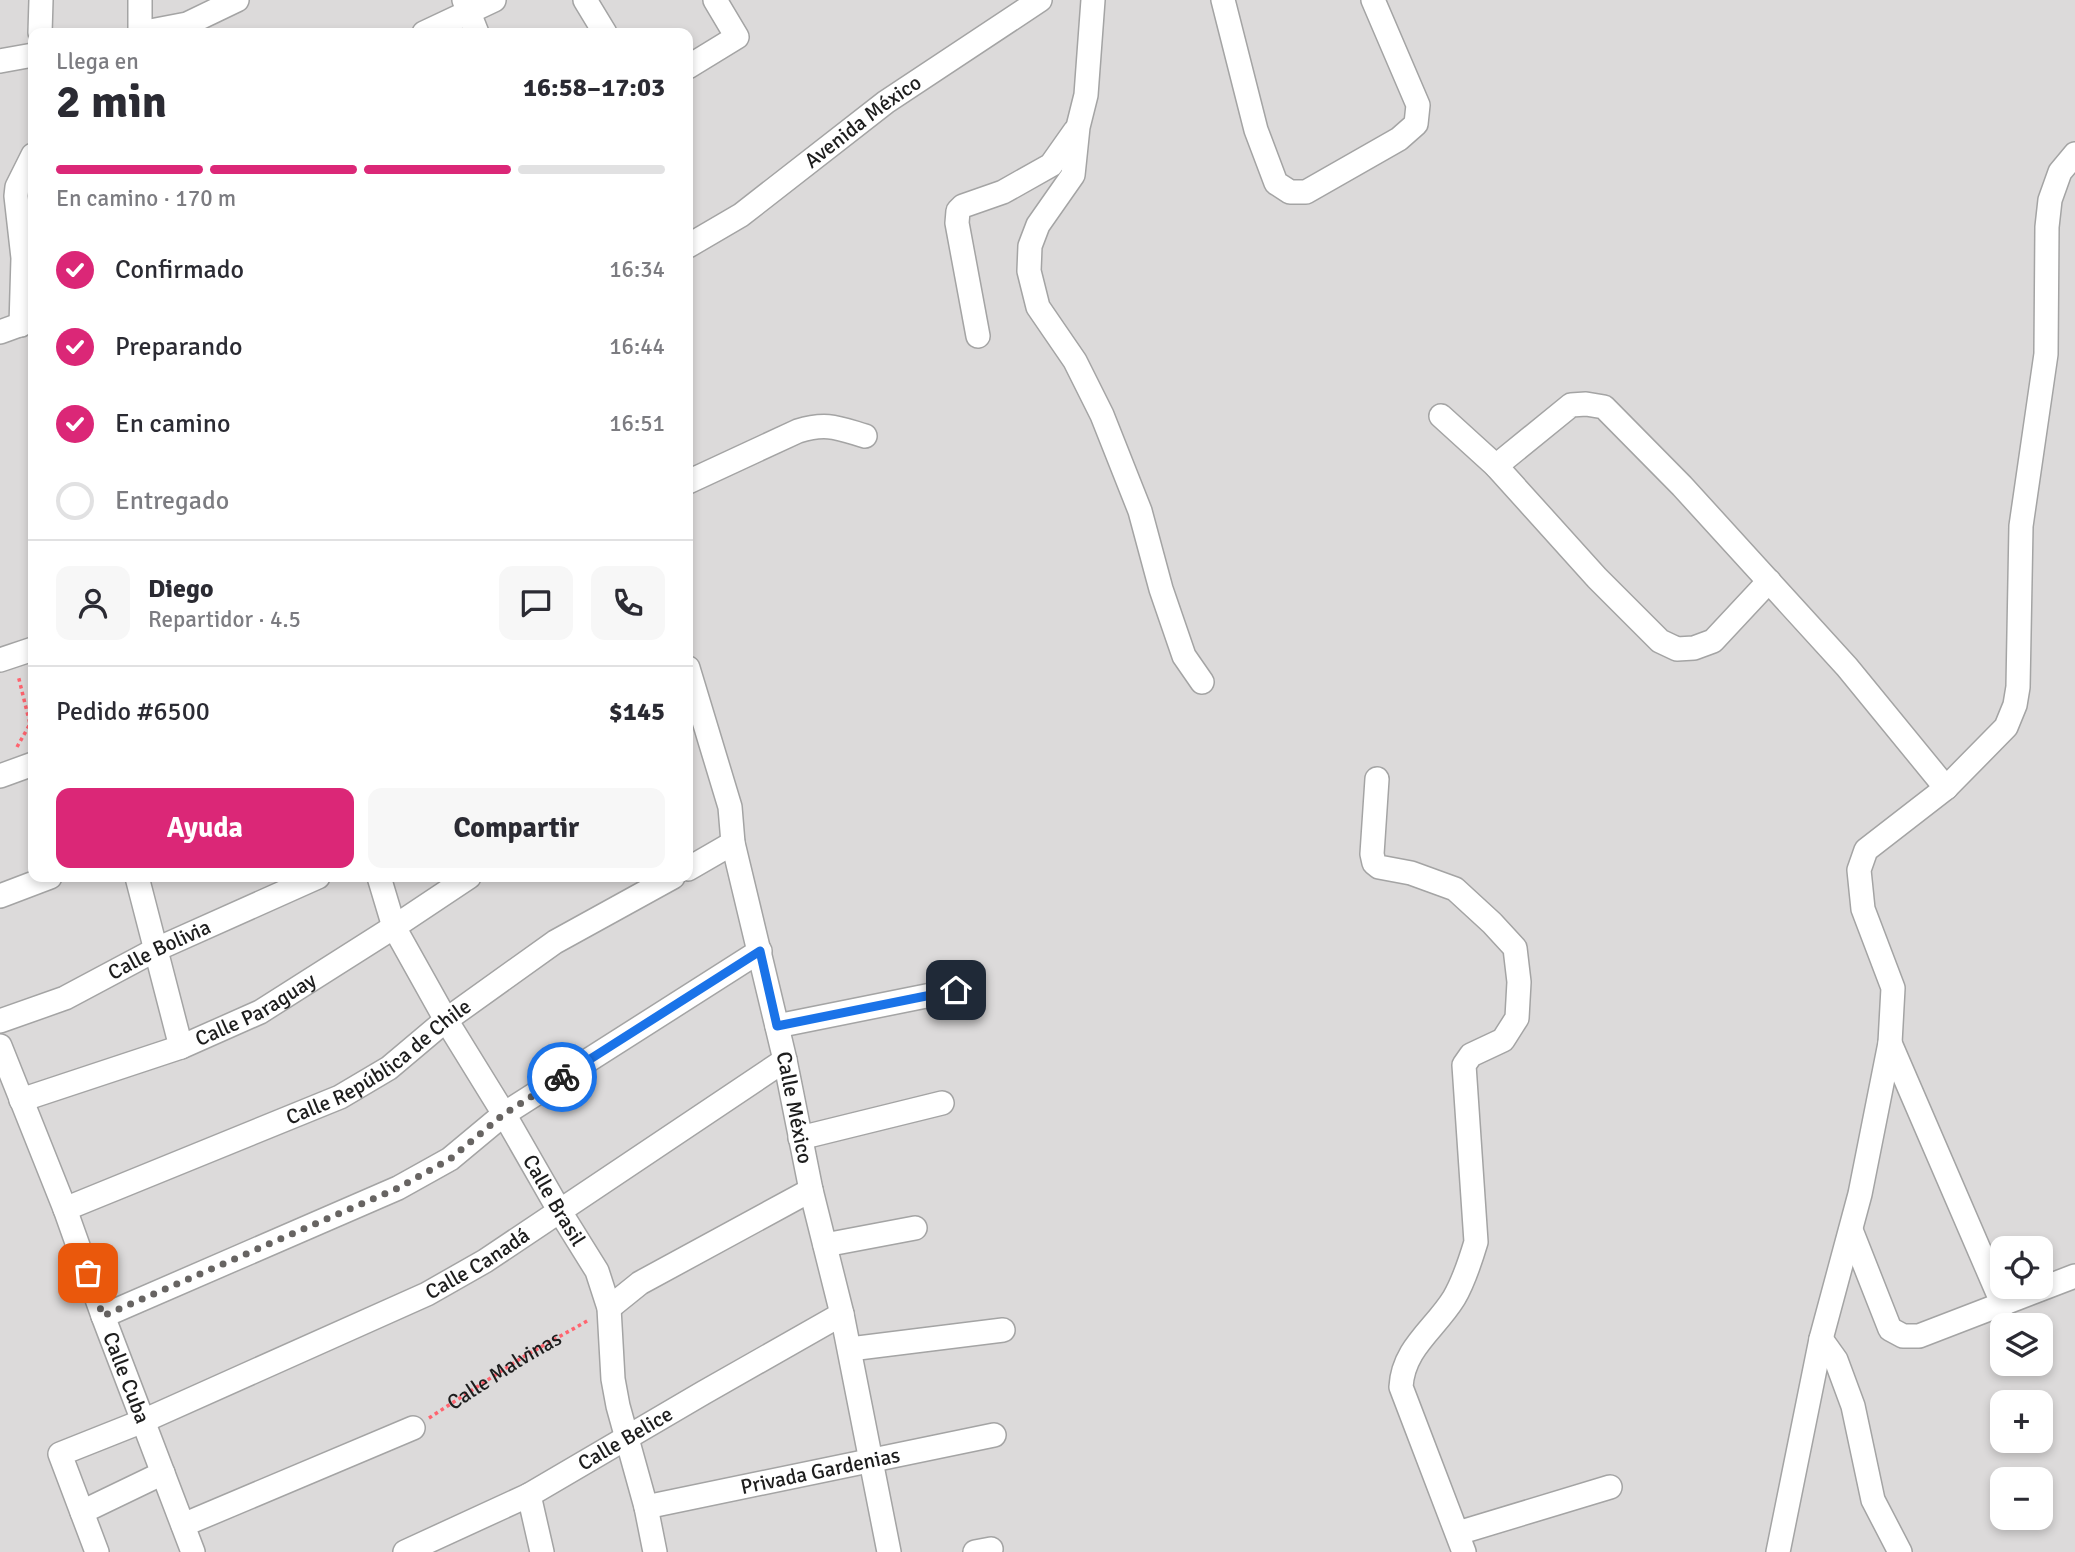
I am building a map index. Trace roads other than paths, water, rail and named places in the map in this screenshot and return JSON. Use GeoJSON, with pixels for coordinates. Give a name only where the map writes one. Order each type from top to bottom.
{"type":"FeatureCollection","features":[{"type":"Feature","properties":{"kind":"street"},"geometry":{"type":"LineString","coordinates":[[40,28],[41,0]]}},
{"type":"Feature","properties":{"kind":"street"},"geometry":{"type":"LineString","coordinates":[[140,0],[140,28]]}},
{"type":"Feature","properties":{"kind":"street"},"geometry":{"type":"LineString","coordinates":[[186,28],[187,0]]}},
{"type":"Feature","properties":{"kind":"street"},"geometry":{"type":"LineString","coordinates":[[188,28],[237,0]]}},
{"type":"Feature","properties":{"kind":"street"},"geometry":{"type":"LineString","coordinates":[[437,28],[470,15],[494,0]]}},
{"type":"Feature","properties":{"kind":"street"},"geometry":{"type":"LineString","coordinates":[[585,0],[602,28]]}},
{"type":"Feature","properties":{"kind":"street"},"geometry":{"type":"LineString","coordinates":[[693,64],[737,37],[715,0]]}},
{"type":"Feature","properties":{"kind":"street","name":"Avenida México"},"geometry":{"type":"LineString","coordinates":[[693,243],[740,215],[886,102],[1040,0]]}},
{"type":"Feature","properties":{"kind":"street"},"geometry":{"type":"LineString","coordinates":[[1093,0],[1086,95],[1078,127],[1073,175],[1038,225],[1030,246],[1029,271],[1038,307],[1075,361],[1102,415],[1140,511],[1161,589],[1184,656],[1202,682]]}},
{"type":"Feature","properties":{"kind":"street"},"geometry":{"type":"LineString","coordinates":[[1223,0],[1255,130],[1276,183],[1290,191],[1306,192],[1399,139],[1416,124],[1418,105],[1373,0]]}},
{"type":"Feature","properties":{"kind":"street"},"geometry":{"type":"LineString","coordinates":[[0,61],[28,56]]}},
{"type":"Feature","properties":{"kind":"street"},"geometry":{"type":"LineString","coordinates":[[978,336],[957,223],[958,211],[963,206],[1003,192],[1051,165],[1078,127]]}},
{"type":"Feature","properties":{"kind":"street"},"geometry":{"type":"LineString","coordinates":[[1778,1552],[1821,1339],[1860,1194],[1890,1043],[1893,988],[1863,909],[1859,870],[1866,850],[1946,788],[2006,727],[2015,705],[2018,687],[2021,526],[2046,354],[2047,227],[2050,200],[2060,172],[2075,154]]}},
{"type":"Feature","properties":{"kind":"street"},"geometry":{"type":"LineString","coordinates":[[18,326],[23,258],[16,196],[17,187],[28,165]]}},
{"type":"Feature","properties":{"kind":"street"},"geometry":{"type":"LineString","coordinates":[[1496,466],[1571,405],[1604,407],[1682,486],[1847,667],[1946,788]]}},
{"type":"Feature","properties":{"kind":"street"},"geometry":{"type":"LineString","coordinates":[[1441,415],[1496,466],[1597,578],[1660,641],[1677,649],[1694,648],[1713,641],[1769,581]]}},
{"type":"Feature","properties":{"kind":"street"},"geometry":{"type":"LineString","coordinates":[[693,480],[816,426],[828,426],[865,436]]}},
{"type":"Feature","properties":{"kind":"street","name":"Calle México"},"geometry":{"type":"LineString","coordinates":[[695,717],[730,807],[733,843],[785,1060],[811,1190],[850,1349],[889,1552]]}},
{"type":"Feature","properties":{"kind":"street"},"geometry":{"type":"LineString","coordinates":[[0,776],[28,766]]}},
{"type":"Feature","properties":{"kind":"street"},"geometry":{"type":"LineString","coordinates":[[1377,779],[1372,854],[1374,863],[1379,867],[1411,873],[1455,889],[1493,923],[1515,948],[1519,982],[1517,1018],[1503,1040],[1471,1055],[1464,1065],[1476,1242],[1469,1267],[1453,1300],[1408,1359],[1402,1371],[1401,1387],[1461,1543],[1610,1487]]}},
{"type":"Feature","properties":{"kind":"street"},"geometry":{"type":"LineString","coordinates":[[693,866],[733,843]]}},
{"type":"Feature","properties":{"kind":"street"},"geometry":{"type":"LineString","coordinates":[[0,896],[37,882]]}},
{"type":"Feature","properties":{"kind":"street"},"geometry":{"type":"LineString","coordinates":[[139,882],[181,1047]]}},
{"type":"Feature","properties":{"kind":"street","name":"Calle Bolivia"},"geometry":{"type":"LineString","coordinates":[[0,1021],[65,998],[158,949],[307,882]]}},
{"type":"Feature","properties":{"kind":"street","name":"Calle Brasil"},"geometry":{"type":"LineString","coordinates":[[380,882],[394,927],[446,1020],[597,1270],[609,1308],[613,1378],[655,1552]]}},
{"type":"Feature","properties":{"kind":"street","name":"Calle Paraguay"},"geometry":{"type":"LineString","coordinates":[[21,1100],[181,1047],[260,1012],[462,882]]}},
{"type":"Feature","properties":{"kind":"street","name":"Calle República de Chile"},"geometry":{"type":"LineString","coordinates":[[65,1209],[340,1097],[390,1068],[446,1020],[555,942],[664,882]]}},
{"type":"Feature","properties":{"kind":"street"},"geometry":{"type":"LineString","coordinates":[[103,1316],[398,1188],[450,1159],[504,1114],[760,951]]}},
{"type":"Feature","properties":{"kind":"street"},"geometry":{"type":"LineString","coordinates":[[777,1026],[956,990]]}},
{"type":"Feature","properties":{"kind":"street"},"geometry":{"type":"LineString","coordinates":[[1890,1043],[2003,1305]]}},
{"type":"Feature","properties":{"kind":"street","name":"Calle Cuba"},"geometry":{"type":"LineString","coordinates":[[0,1046],[65,1209],[193,1552]]}},
{"type":"Feature","properties":{"kind":"street","name":"Calle Canadá"},"geometry":{"type":"LineString","coordinates":[[82,1512],[60,1454],[143,1421],[427,1294],[485,1261],[785,1060]]}},
{"type":"Feature","properties":{"kind":"street"},"geometry":{"type":"LineString","coordinates":[[800,1138],[942,1103]]}},
{"type":"Feature","properties":{"kind":"street"},"geometry":{"type":"LineString","coordinates":[[609,1308],[640,1283],[811,1190]]}},
{"type":"Feature","properties":{"kind":"street"},"geometry":{"type":"LineString","coordinates":[[825,1245],[915,1228]]}},
{"type":"Feature","properties":{"kind":"street"},"geometry":{"type":"LineString","coordinates":[[1851,1230],[1890,1329],[1903,1336],[1919,1336],[2075,1276]]}},
{"type":"Feature","properties":{"kind":"street","name":"Calle Belice"},"geometry":{"type":"LineString","coordinates":[[405,1552],[529,1495],[842,1314]]}},
{"type":"Feature","properties":{"kind":"street"},"geometry":{"type":"LineString","coordinates":[[850,1349],[1003,1330]]}},
{"type":"Feature","properties":{"kind":"street"},"geometry":{"type":"LineString","coordinates":[[1821,1339],[1836,1360],[1853,1406],[1873,1500],[1900,1552]]}},
{"type":"Feature","properties":{"kind":"street"},"geometry":{"type":"LineString","coordinates":[[183,1525],[413,1428]]}},
{"type":"Feature","properties":{"kind":"street","name":"Privada Gardenias"},"geometry":{"type":"LineString","coordinates":[[646,1507],[994,1435]]}},
{"type":"Feature","properties":{"kind":"street"},"geometry":{"type":"LineString","coordinates":[[97,1552],[82,1512],[163,1473]]}},
{"type":"Feature","properties":{"kind":"street"},"geometry":{"type":"LineString","coordinates":[[529,1495],[541,1552]]}}]}
